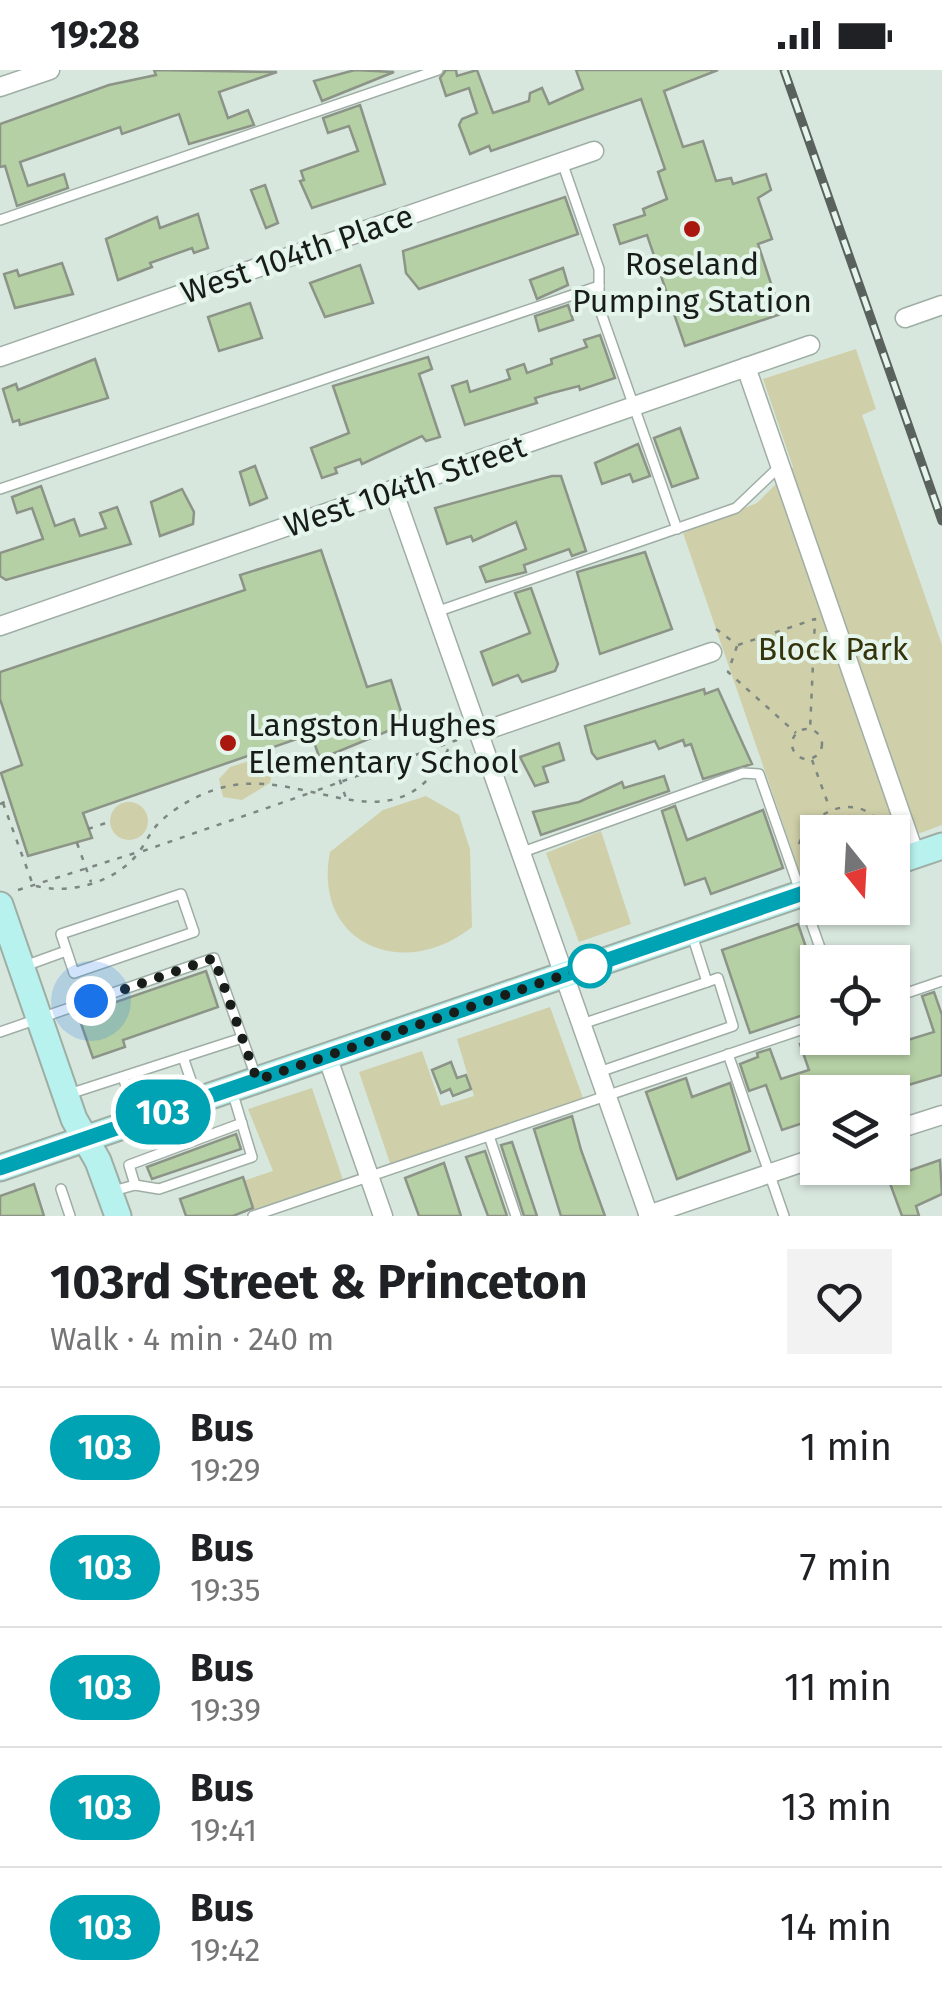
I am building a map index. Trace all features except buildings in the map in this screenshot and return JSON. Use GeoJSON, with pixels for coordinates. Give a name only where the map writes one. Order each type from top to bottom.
{"type":"FeatureCollection","features":[{"type":"Feature","properties":{"kind":"main road"},"geometry":{"type":"LineString","coordinates":[[910,857],[942,846]]}},
{"type":"Feature","properties":{"kind":"main road"},"geometry":{"type":"LineString","coordinates":[[0,1168],[800,894]]}},
{"type":"Feature","properties":{"kind":"main road"},"geometry":{"type":"LineString","coordinates":[[9,898],[22,968],[66,1095],[121,1198]]}},
{"type":"Feature","properties":{"kind":"street"},"geometry":{"type":"LineString","coordinates":[[0,87],[50,70]]}},
{"type":"Feature","properties":{"kind":"street","name":"West 104th Place"},"geometry":{"type":"LineString","coordinates":[[0,357],[594,151]]}},
{"type":"Feature","properties":{"kind":"street"},"geometry":{"type":"LineString","coordinates":[[905,318],[942,305]]}},
{"type":"Feature","properties":{"kind":"street","name":"West 104th Street"},"geometry":{"type":"LineString","coordinates":[[0,626],[810,345]]}},
{"type":"Feature","properties":{"kind":"street"},"geometry":{"type":"LineString","coordinates":[[746,367],[890,815]]}},
{"type":"Feature","properties":{"kind":"street"},"geometry":{"type":"LineString","coordinates":[[393,490],[648,1216],[800,1163]]}},
{"type":"Feature","properties":{"kind":"street"},"geometry":{"type":"LineString","coordinates":[[478,733],[712,652]]}},
{"type":"Feature","properties":{"kind":"street"},"geometry":{"type":"LineString","coordinates":[[327,1056],[383,1216]]}},
{"type":"Feature","properties":{"kind":"street"},"geometry":{"type":"LineString","coordinates":[[910,1126],[942,1115]]}},
{"type":"Feature","properties":{"kind":"lane"},"geometry":{"type":"LineString","coordinates":[[0,220],[438,70]]}},
{"type":"Feature","properties":{"kind":"lane"},"geometry":{"type":"LineString","coordinates":[[562,162],[598,270],[599,306],[676,529]]}},
{"type":"Feature","properties":{"kind":"lane"},"geometry":{"type":"LineString","coordinates":[[0,489],[599,286]]}},
{"type":"Feature","properties":{"kind":"lane"},"geometry":{"type":"LineString","coordinates":[[436,612],[736,508],[781,466]]}},
{"type":"Feature","properties":{"kind":"lane"},"geometry":{"type":"LineString","coordinates":[[520,852],[752,772],[762,779],[800,868]]}},
{"type":"Feature","properties":{"kind":"lane"},"geometry":{"type":"LineString","coordinates":[[180,894],[194,932],[74,973],[66,951],[61,934],[180,894]]}},
{"type":"Feature","properties":{"kind":"lane"},"geometry":{"type":"LineString","coordinates":[[691,932],[707,982]]}},
{"type":"Feature","properties":{"kind":"lane"},"geometry":{"type":"LineString","coordinates":[[22,968],[66,951]]}},
{"type":"Feature","properties":{"kind":"lane"},"geometry":{"type":"LineString","coordinates":[[0,1032],[214,958],[257,1080]]}},
{"type":"Feature","properties":{"kind":"lane"},"geometry":{"type":"LineString","coordinates":[[582,1024],[718,978],[732,1026],[599,1072]]}},
{"type":"Feature","properties":{"kind":"lane"},"geometry":{"type":"LineString","coordinates":[[910,992],[942,981]]}},
{"type":"Feature","properties":{"kind":"lane"},"geometry":{"type":"LineString","coordinates":[[253,1216],[800,1030]]}},
{"type":"Feature","properties":{"kind":"lane"},"geometry":{"type":"LineString","coordinates":[[66,1095],[242,1038]]}},
{"type":"Feature","properties":{"kind":"lane"},"geometry":{"type":"LineString","coordinates":[[728,1054],[784,1216]]}},
{"type":"Feature","properties":{"kind":"lane"},"geometry":{"type":"LineString","coordinates":[[184,1057],[198,1100]]}},
{"type":"Feature","properties":{"kind":"lane"},"geometry":{"type":"LineString","coordinates":[[122,1077],[138,1121]]}},
{"type":"Feature","properties":{"kind":"lane"},"geometry":{"type":"LineString","coordinates":[[232,1089],[242,1123],[252,1157],[159,1190],[121,1198],[129,1165],[242,1123]]}},
{"type":"Feature","properties":{"kind":"lane"},"geometry":{"type":"LineString","coordinates":[[488,1136],[516,1216]]}},
{"type":"Feature","properties":{"kind":"lane"},"geometry":{"type":"LineString","coordinates":[[61,1188],[70,1216]]}},
{"type":"Feature","properties":{"kind":"path"},"geometry":{"type":"LineString","coordinates":[[738,645],[815,619],[810,730],[822,744],[810,759]]}},
{"type":"Feature","properties":{"kind":"path"},"geometry":{"type":"LineString","coordinates":[[716,629],[738,645]]}},
{"type":"Feature","properties":{"kind":"path"},"geometry":{"type":"LineString","coordinates":[[738,645],[728,672],[796,734]]}},
{"type":"Feature","properties":{"kind":"path"},"geometry":{"type":"LineString","coordinates":[[796,734],[810,730]]}},
{"type":"Feature","properties":{"kind":"path"},"geometry":{"type":"LineString","coordinates":[[796,734],[794,751],[810,759],[830,810]]}},
{"type":"Feature","properties":{"kind":"path"},"geometry":{"type":"LineString","coordinates":[[9,898],[34,886],[457,740]]}},
{"type":"Feature","properties":{"kind":"path"},"geometry":{"type":"LineString","coordinates":[[34,886],[52,890],[91,883],[120,868],[139,852],[162,820],[207,793],[236,785],[276,783],[347,802],[385,802],[410,792],[432,776],[451,742]]}},
{"type":"Feature","properties":{"kind":"path"},"geometry":{"type":"LineString","coordinates":[[331,755],[347,802]]}},
{"type":"Feature","properties":{"kind":"path"},"geometry":{"type":"LineString","coordinates":[[10,800],[2,803],[34,886]]}},
{"type":"Feature","properties":{"kind":"path"},"geometry":{"type":"LineString","coordinates":[[799,849],[808,824],[830,810],[844,806],[864,810],[869,815]]}},
{"type":"Feature","properties":{"kind":"path"},"geometry":{"type":"LineString","coordinates":[[88,829],[110,822]]}},
{"type":"Feature","properties":{"kind":"path"},"geometry":{"type":"LineString","coordinates":[[77,843],[91,883]]}},
{"type":"Feature","properties":{"kind":"green space","name":"Block Park"},"geometry":{"type":"Polygon","coordinates":[[[856,349],[876,409],[862,415],[942,645],[942,825],[910,837],[910,815],[800,815],[800,873],[683,533],[757,503],[793,467],[763,379],[856,349]]]}},
{"type":"Feature","properties":{"kind":"green space"},"geometry":{"type":"Polygon","coordinates":[[[259,758],[273,768],[270,783],[242,800],[223,797],[219,779],[230,767],[259,758]]]}},
{"type":"Feature","properties":{"kind":"green space"},"geometry":{"type":"Polygon","coordinates":[[[426,796],[459,815],[470,849],[472,927],[446,943],[419,951],[392,952],[369,945],[349,931],[335,910],[328,884],[330,852],[383,810],[426,796]]]}},
{"type":"Feature","properties":{"kind":"green space"},"geometry":{"type":"Polygon","coordinates":[[[129,802],[142,808],[148,821],[142,834],[129,840],[116,834],[110,821],[116,808],[129,802]]]}},
{"type":"Feature","properties":{"kind":"green space"},"geometry":{"type":"Polygon","coordinates":[[[601,831],[631,924],[579,942],[546,853],[601,831]]]}},
{"type":"Feature","properties":{"kind":"green space"},"geometry":{"type":"Polygon","coordinates":[[[550,1007],[583,1098],[391,1166],[359,1072],[422,1051],[441,1106],[474,1096],[457,1039],[550,1007]]]}},
{"type":"Feature","properties":{"kind":"green space"},"geometry":{"type":"Polygon","coordinates":[[[312,1088],[343,1180],[252,1210],[243,1181],[273,1171],[248,1109],[312,1088]]]}},
{"type":"Feature","properties":{"kind":"railway"},"geometry":{"type":"LineString","coordinates":[[784,70],[942,521]]}},
{"type":"Feature","properties":{"kind":"bus line","name":"103"},"geometry":{"type":"LineString","coordinates":[[0,1168],[800,894]]}},
{"type":"Feature","properties":{"kind":"place","name":"Roseland Pumping Station"},"geometry":{"type":"Point","coordinates":[692,229]}},
{"type":"Feature","properties":{"kind":"place","name":"Langston Hughes Elementary School"},"geometry":{"type":"Point","coordinates":[228,743]}},
{"type":"Feature","properties":{"kind":"route"},"geometry":{"type":"LineString","coordinates":[[91,1001],[214,958],[257,1080],[590,966]]}}]}
